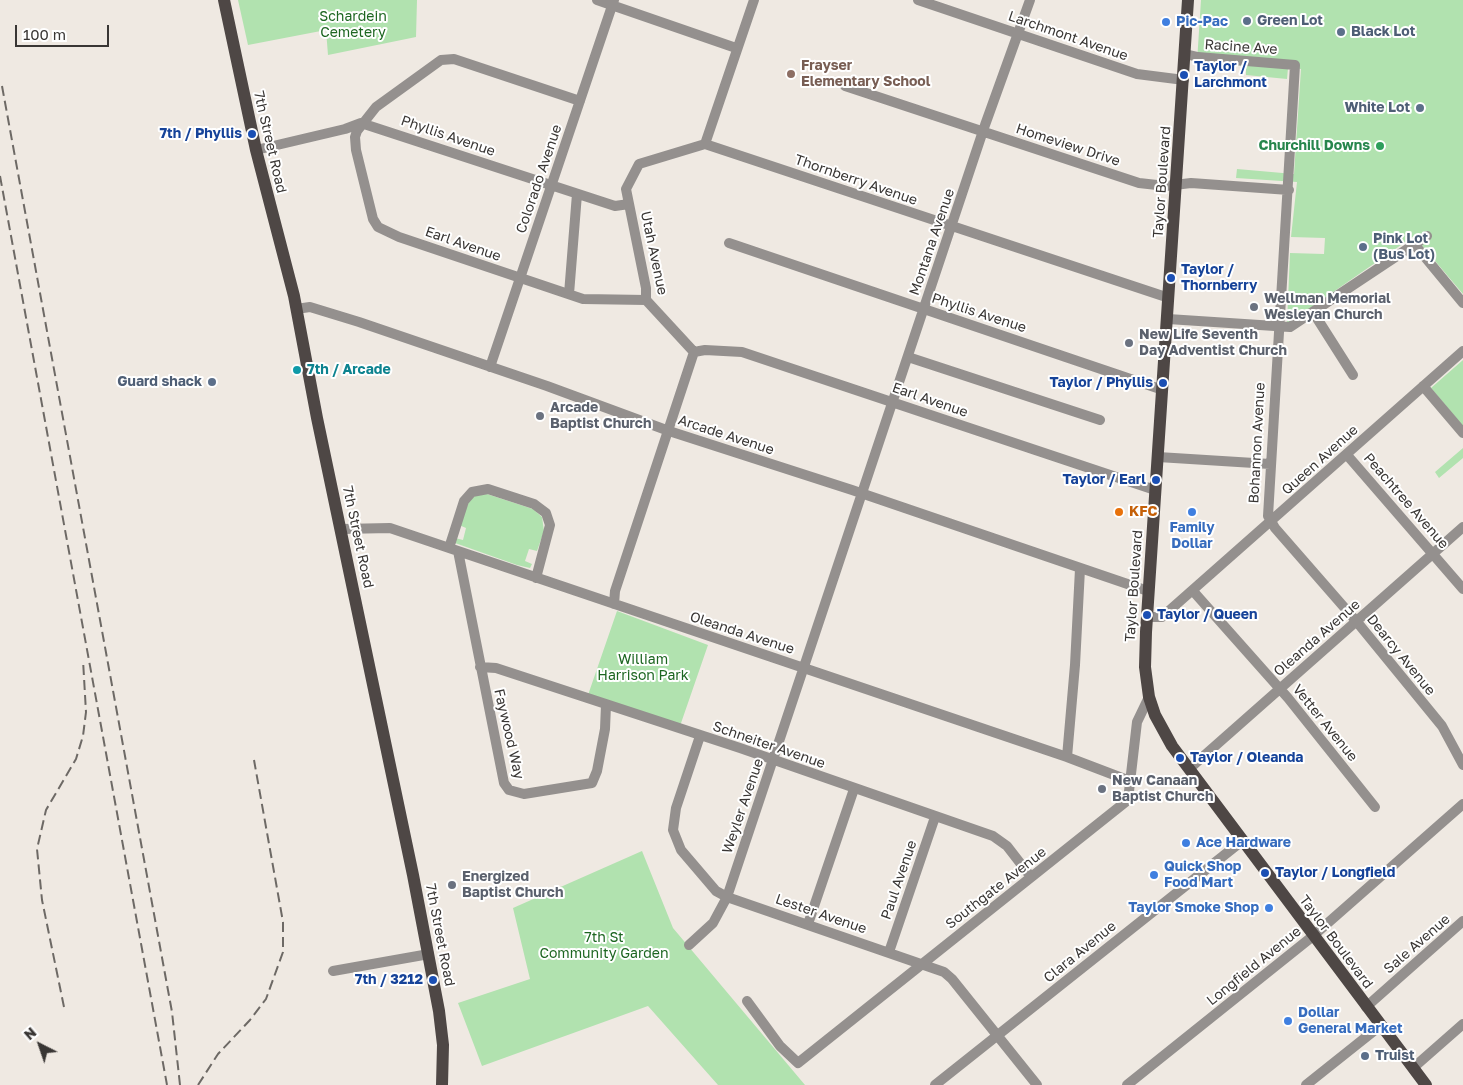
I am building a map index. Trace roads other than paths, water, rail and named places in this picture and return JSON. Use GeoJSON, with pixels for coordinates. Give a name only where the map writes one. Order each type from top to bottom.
{"type":"FeatureCollection","features":[{"type":"Feature","properties":{"kind":"main road","name":"7th Street Road"},"geometry":{"type":"LineString","coordinates":[[224,0],[256,150],[290,280],[429,954],[443,1045],[442,1085]]}},
{"type":"Feature","properties":{"kind":"main road","name":"Taylor Boulevard"},"geometry":{"type":"LineString","coordinates":[[1188,0],[1168,319],[1148,591],[1145,667],[1149,697],[1163,731],[1188,769],[1426,1085]]}},
{"type":"Feature","properties":{"kind":"street"},"geometry":{"type":"LineString","coordinates":[[597,0],[613,3],[736,48]]}},
{"type":"Feature","properties":{"kind":"street"},"geometry":{"type":"LineString","coordinates":[[705,144],[736,48],[754,0]]}},
{"type":"Feature","properties":{"kind":"street","name":"Larchmont Avenue"},"geometry":{"type":"LineString","coordinates":[[918,0],[1136,74],[1184,80]]}},
{"type":"Feature","properties":{"kind":"street","name":"Montana Avenue"},"geometry":{"type":"LineString","coordinates":[[861,493],[1016,33],[1030,0]]}},
{"type":"Feature","properties":{"kind":"street","name":"Colorado Avenue"},"geometry":{"type":"LineString","coordinates":[[490,367],[613,3]]}},
{"type":"Feature","properties":{"kind":"street","name":"Racine Ave"},"geometry":{"type":"LineString","coordinates":[[1185,54],[1198,57],[1295,65]]}},
{"type":"Feature","properties":{"kind":"street"},"geometry":{"type":"LineString","coordinates":[[256,150],[345,129],[361,123],[376,107],[436,62],[449,58],[580,101]]}},
{"type":"Feature","properties":{"kind":"street","name":"Bohannon Avenue"},"geometry":{"type":"LineString","coordinates":[[1271,522],[1267,507],[1289,190],[1295,65]]}},
{"type":"Feature","properties":{"kind":"street","name":"Homeview Drive"},"geometry":{"type":"LineString","coordinates":[[845,86],[1139,183],[1289,190]]}},
{"type":"Feature","properties":{"kind":"street","name":"Phyllis Avenue"},"geometry":{"type":"LineString","coordinates":[[361,123],[615,206],[629,204]]}},
{"type":"Feature","properties":{"kind":"street","name":"Earl Avenue"},"geometry":{"type":"LineString","coordinates":[[361,123],[355,137],[356,144],[372,219],[378,227],[399,237],[583,299],[646,300]]}},
{"type":"Feature","properties":{"kind":"street","name":"Utah Avenue"},"geometry":{"type":"LineString","coordinates":[[694,352],[646,300],[646,288],[626,189],[636,165],[705,144]]}},
{"type":"Feature","properties":{"kind":"street","name":"Thornberry Avenue"},"geometry":{"type":"LineString","coordinates":[[705,144],[1169,298]]}},
{"type":"Feature","properties":{"kind":"street"},"geometry":{"type":"LineString","coordinates":[[570,294],[577,194]]}},
{"type":"Feature","properties":{"kind":"street"},"geometry":{"type":"LineString","coordinates":[[1168,319],[1278,328],[1290,327],[1427,236]]}},
{"type":"Feature","properties":{"kind":"street","name":"Phyllis Avenue"},"geometry":{"type":"LineString","coordinates":[[729,243],[1163,390]]}},
{"type":"Feature","properties":{"kind":"street"},"geometry":{"type":"LineString","coordinates":[[1414,245],[1463,303]]}},
{"type":"Feature","properties":{"kind":"street","name":"Arcade Avenue"},"geometry":{"type":"LineString","coordinates":[[296,309],[310,308],[490,367],[669,431],[861,493],[1148,591]]}},
{"type":"Feature","properties":{"kind":"street"},"geometry":{"type":"LineString","coordinates":[[1313,312],[1353,375]]}},
{"type":"Feature","properties":{"kind":"street","name":"Earl Avenue"},"geometry":{"type":"LineString","coordinates":[[694,352],[705,350],[742,352],[1156,490]]}},
{"type":"Feature","properties":{"kind":"street"},"geometry":{"type":"LineString","coordinates":[[614,604],[615,591],[694,352]]}},
{"type":"Feature","properties":{"kind":"street","name":"Queen Avenue"},"geometry":{"type":"LineString","coordinates":[[1147,617],[1162,617],[1463,352]]}},
{"type":"Feature","properties":{"kind":"street"},"geometry":{"type":"LineString","coordinates":[[908,357],[1100,420]]}},
{"type":"Feature","properties":{"kind":"street"},"geometry":{"type":"LineString","coordinates":[[1423,386],[1463,432]]}},
{"type":"Feature","properties":{"kind":"street","name":"Peachtree Avenue"},"geometry":{"type":"LineString","coordinates":[[1346,455],[1463,589]]}},
{"type":"Feature","properties":{"kind":"street"},"geometry":{"type":"LineString","coordinates":[[1158,457],[1270,464]]}},
{"type":"Feature","properties":{"kind":"street"},"geometry":{"type":"LineString","coordinates":[[454,549],[464,501],[472,492],[488,489],[534,504],[546,513],[550,525],[536,578]]}},
{"type":"Feature","properties":{"kind":"street","name":"Weyler Avenue"},"geometry":{"type":"LineString","coordinates":[[689,945],[713,923],[727,897],[861,493]]}},
{"type":"Feature","properties":{"kind":"street","name":"Dearcy Avenue"},"geometry":{"type":"LineString","coordinates":[[1271,522],[1357,622],[1442,726],[1463,765]]}},
{"type":"Feature","properties":{"kind":"street","name":"Oleanda Avenue"},"geometry":{"type":"LineString","coordinates":[[1188,769],[1463,527]]}},
{"type":"Feature","properties":{"kind":"street","name":"Oleanda Avenue"},"geometry":{"type":"LineString","coordinates":[[342,529],[390,528],[1067,757],[1130,781]]}},
{"type":"Feature","properties":{"kind":"street","name":"Faywood Way"},"geometry":{"type":"LineString","coordinates":[[454,549],[504,783],[513,793],[535,793],[592,783],[597,771],[605,729],[606,705]]}},
{"type":"Feature","properties":{"kind":"street"},"geometry":{"type":"LineString","coordinates":[[1067,757],[1075,664],[1080,569]]}},
{"type":"Feature","properties":{"kind":"street","name":"Vetter Avenue"},"geometry":{"type":"LineString","coordinates":[[1193,591],[1280,689],[1375,807]]}},
{"type":"Feature","properties":{"kind":"street","name":"Schneiter Avenue"},"geometry":{"type":"LineString","coordinates":[[480,667],[496,668],[700,736],[999,840],[1032,877]]}},
{"type":"Feature","properties":{"kind":"street","name":"Southgate Avenue"},"geometry":{"type":"LineString","coordinates":[[748,1001],[780,1046],[798,1064],[1128,800],[1137,722],[1149,697]]}},
{"type":"Feature","properties":{"kind":"street","name":"Lester Avenue"},"geometry":{"type":"LineString","coordinates":[[700,736],[676,808],[673,824],[674,836],[681,850],[716,891],[727,897],[948,974],[1037,1085]]}},
{"type":"Feature","properties":{"kind":"street"},"geometry":{"type":"LineString","coordinates":[[808,924],[854,789]]}},
{"type":"Feature","properties":{"kind":"street","name":"Longfield Avenue"},"geometry":{"type":"LineString","coordinates":[[1127,1085],[1313,936],[1463,804]]}},
{"type":"Feature","properties":{"kind":"street","name":"Paul Avenue"},"geometry":{"type":"LineString","coordinates":[[889,952],[935,817]]}},
{"type":"Feature","properties":{"kind":"street","name":"Clara Avenue"},"geometry":{"type":"LineString","coordinates":[[935,1085],[1242,841]]}},
{"type":"Feature","properties":{"kind":"street","name":"Sale Avenue"},"geometry":{"type":"LineString","coordinates":[[1366,1007],[1463,921]]}},
{"type":"Feature","properties":{"kind":"street"},"geometry":{"type":"LineString","coordinates":[[333,972],[429,954]]}},
{"type":"Feature","properties":{"kind":"street"},"geometry":{"type":"LineString","coordinates":[[1413,1068],[1463,1024]]}},
{"type":"Feature","properties":{"kind":"street"},"geometry":{"type":"LineString","coordinates":[[1306,1085],[1380,1026]]}},
{"type":"Feature","properties":{"kind":"railway"},"geometry":{"type":"LineString","coordinates":[[2,86],[172,1012],[180,1085]]}},
{"type":"Feature","properties":{"kind":"railway"},"geometry":{"type":"LineString","coordinates":[[0,176],[167,1085]]}},
{"type":"Feature","properties":{"kind":"railway"},"geometry":{"type":"LineString","coordinates":[[64,1007],[42,900],[37,849],[46,810],[76,759],[83,736],[86,712],[83,660]]}},
{"type":"Feature","properties":{"kind":"railway"},"geometry":{"type":"LineString","coordinates":[[198,1085],[218,1054],[250,1020],[266,999],[283,952],[283,922],[254,760]]}},
{"type":"Feature","properties":{"kind":"place","name":"Green Lot"},"geometry":{"type":"Point","coordinates":[1247,21]}},
{"type":"Feature","properties":{"kind":"place","name":"Pic-Pac"},"geometry":{"type":"Point","coordinates":[1166,22]}},
{"type":"Feature","properties":{"kind":"place","name":"Black Lot"},"geometry":{"type":"Point","coordinates":[1341,32]}},
{"type":"Feature","properties":{"kind":"place","name":"Frayser Elementary School"},"geometry":{"type":"Point","coordinates":[791,74]}},
{"type":"Feature","properties":{"kind":"place","name":"Taylor / Larchmont"},"geometry":{"type":"Point","coordinates":[1184,75]}},
{"type":"Feature","properties":{"kind":"place","name":"White Lot"},"geometry":{"type":"Point","coordinates":[1420,108]}},
{"type":"Feature","properties":{"kind":"place","name":"7th / Phyllis"},"geometry":{"type":"Point","coordinates":[252,134]}},
{"type":"Feature","properties":{"kind":"place","name":"Churchill Downs"},"geometry":{"type":"Point","coordinates":[1380,146]}},
{"type":"Feature","properties":{"kind":"place","name":"Pink Lot (Bus Lot)"},"geometry":{"type":"Point","coordinates":[1363,247]}},
{"type":"Feature","properties":{"kind":"place","name":"Taylor / Thornberry"},"geometry":{"type":"Point","coordinates":[1171,278]}},
{"type":"Feature","properties":{"kind":"place","name":"Wellman Memorial Wesleyan Church"},"geometry":{"type":"Point","coordinates":[1254,307]}},
{"type":"Feature","properties":{"kind":"place","name":"New Life Seventh Day Adventist Church"},"geometry":{"type":"Point","coordinates":[1129,343]}},
{"type":"Feature","properties":{"kind":"place","name":"7th / Arcade"},"geometry":{"type":"Point","coordinates":[297,370]}},
{"type":"Feature","properties":{"kind":"place","name":"Guard shack"},"geometry":{"type":"Point","coordinates":[212,382]}},
{"type":"Feature","properties":{"kind":"place","name":"Taylor / Phyllis"},"geometry":{"type":"Point","coordinates":[1163,383]}},
{"type":"Feature","properties":{"kind":"place","name":"Arcade Baptist Church"},"geometry":{"type":"Point","coordinates":[540,416]}},
{"type":"Feature","properties":{"kind":"place","name":"Taylor / Earl"},"geometry":{"type":"Point","coordinates":[1156,480]}},
{"type":"Feature","properties":{"kind":"place","name":"KFC"},"geometry":{"type":"Point","coordinates":[1119,512]}},
{"type":"Feature","properties":{"kind":"place","name":"Family Dollar"},"geometry":{"type":"Point","coordinates":[1192,512]}},
{"type":"Feature","properties":{"kind":"place","name":"Taylor / Queen"},"geometry":{"type":"Point","coordinates":[1147,615]}},
{"type":"Feature","properties":{"kind":"place","name":"Taylor / Oleanda"},"geometry":{"type":"Point","coordinates":[1180,758]}},
{"type":"Feature","properties":{"kind":"place","name":"New Canaan Baptist Church"},"geometry":{"type":"Point","coordinates":[1102,789]}},
{"type":"Feature","properties":{"kind":"place","name":"Ace Hardware"},"geometry":{"type":"Point","coordinates":[1186,843]}},
{"type":"Feature","properties":{"kind":"place","name":"Taylor / Longfield"},"geometry":{"type":"Point","coordinates":[1265,873]}},
{"type":"Feature","properties":{"kind":"place","name":"Quick Shop Food Mart"},"geometry":{"type":"Point","coordinates":[1154,875]}},
{"type":"Feature","properties":{"kind":"place","name":"Energized Baptist Church"},"geometry":{"type":"Point","coordinates":[452,885]}},
{"type":"Feature","properties":{"kind":"place","name":"Taylor Smoke Shop"},"geometry":{"type":"Point","coordinates":[1269,908]}},
{"type":"Feature","properties":{"kind":"place","name":"7th / 3212"},"geometry":{"type":"Point","coordinates":[433,980]}},
{"type":"Feature","properties":{"kind":"place","name":"Dollar General Market"},"geometry":{"type":"Point","coordinates":[1288,1021]}},
{"type":"Feature","properties":{"kind":"place","name":"Truist"},"geometry":{"type":"Point","coordinates":[1365,1056]}},
{"type":"Feature","properties":{"kind":"park label","name":"Schardein Cemetery"},"geometry":{"type":"Point","coordinates":[353,25]}},
{"type":"Feature","properties":{"kind":"park label","name":"William Harrison Park"},"geometry":{"type":"Point","coordinates":[643,668]}},
{"type":"Feature","properties":{"kind":"park label","name":"7th St Community Garden"},"geometry":{"type":"Point","coordinates":[604,946]}}]}
